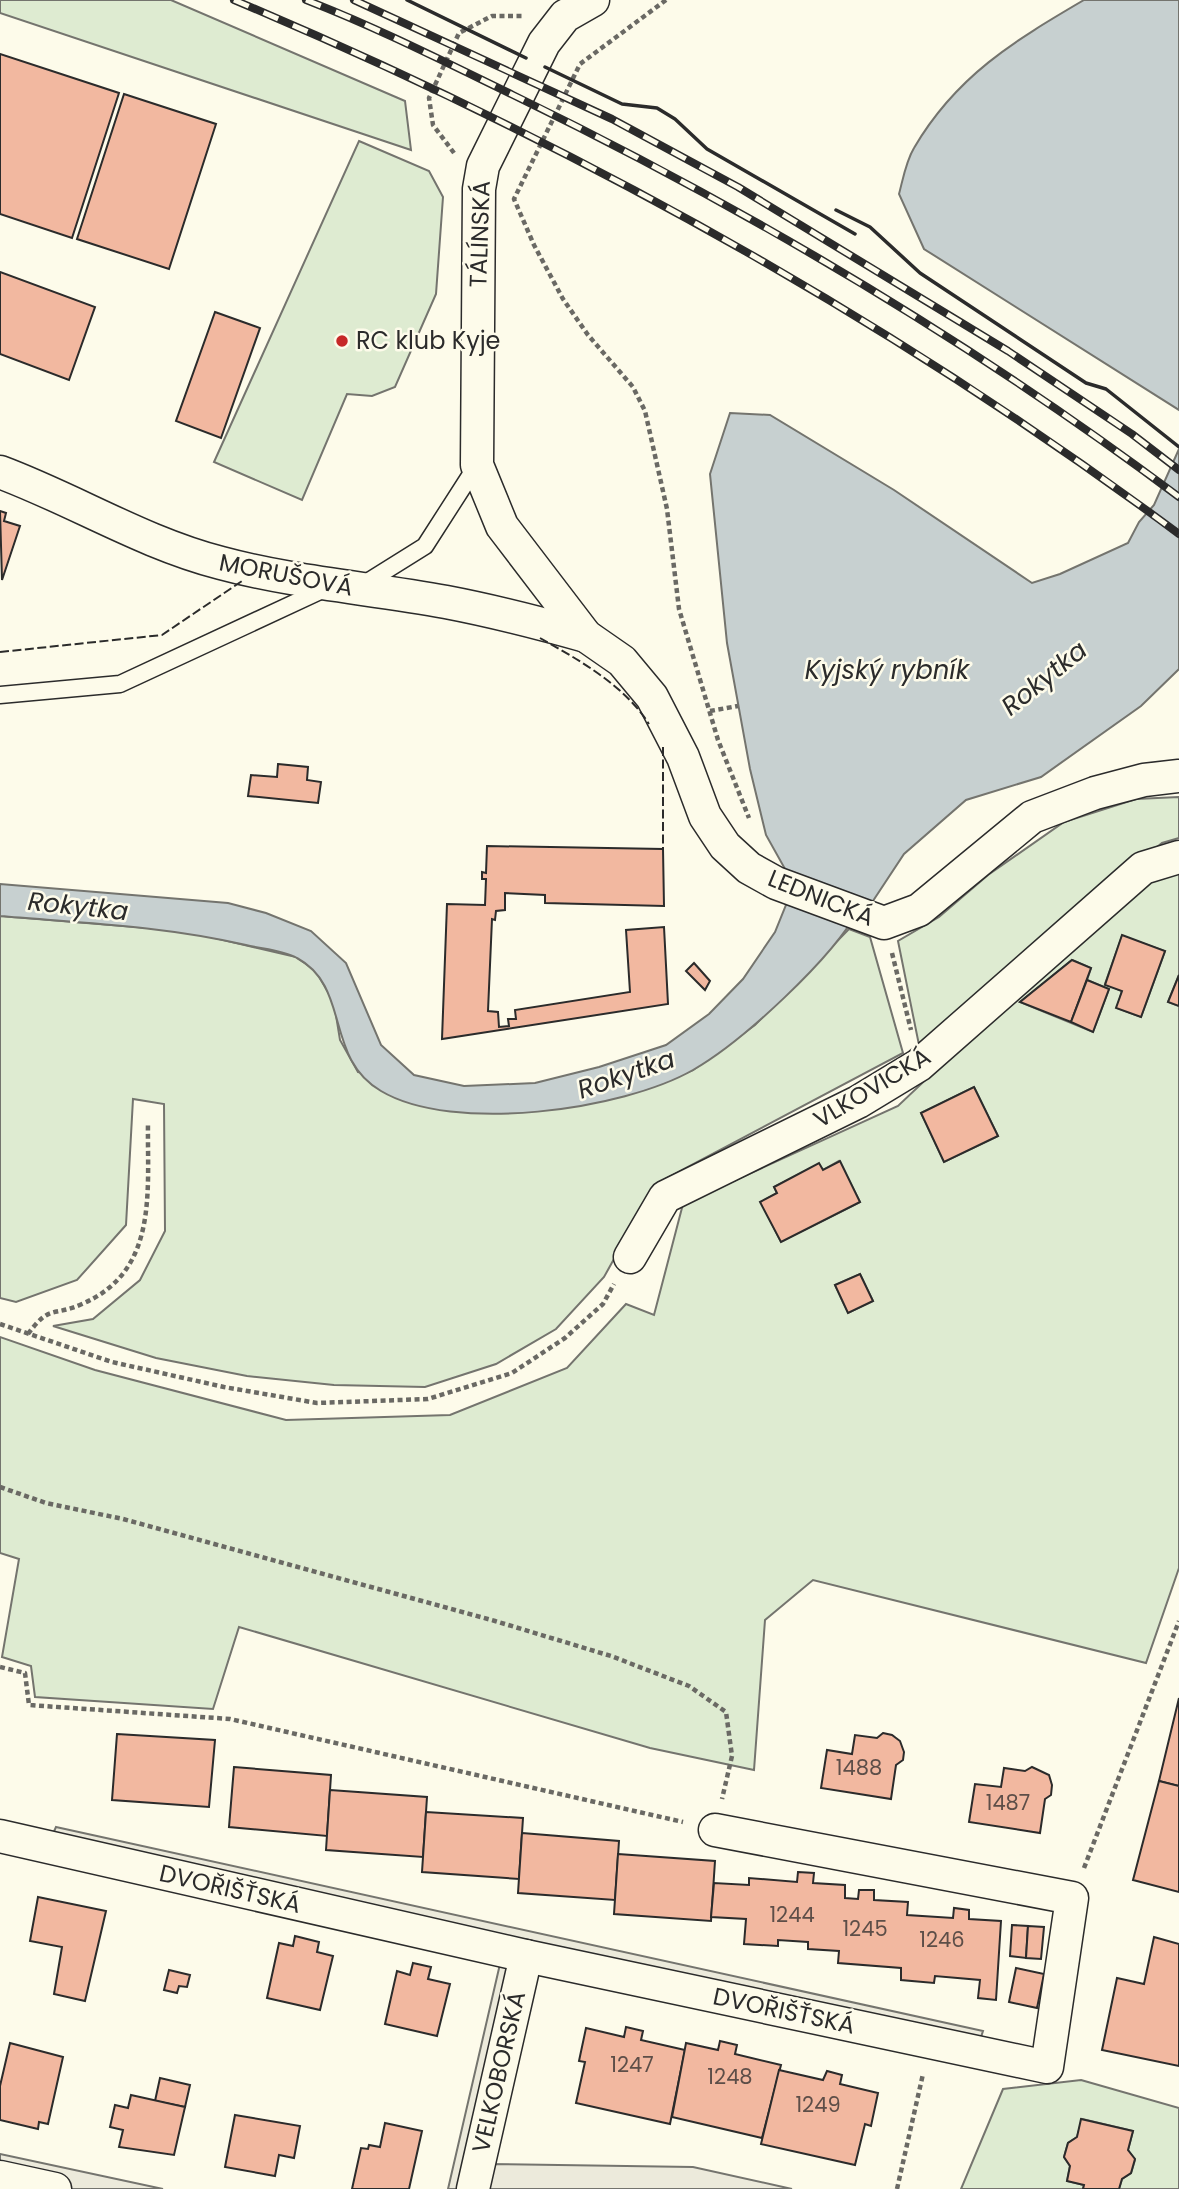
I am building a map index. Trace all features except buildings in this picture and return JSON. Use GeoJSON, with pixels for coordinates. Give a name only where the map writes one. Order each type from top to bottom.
{"type":"FeatureCollection","features":[{"type":"Feature","properties":{"kind":"street","name":"TÁLÍNSKÁ"},"geometry":{"type":"LineString","coordinates":[[477,465],[479,190],[483,166],[544,43],[565,16],[593,0]]}},
{"type":"Feature","properties":{"kind":"street","name":"LEDNICKÁ"},"geometry":{"type":"LineString","coordinates":[[477,465],[502,526],[586,636],[622,661],[652,697],[683,757],[705,816],[725,846],[749,867],[776,883],[884,923],[919,910],[1032,817],[1095,793],[1144,779],[1179,776]]}},
{"type":"Feature","properties":{"kind":"street","name":"MORUŠOVÁ"},"geometry":{"type":"LineString","coordinates":[[0,472],[35,485],[167,548],[223,564],[321,584],[446,602],[586,636]]}},
{"type":"Feature","properties":{"kind":"street","name":"VLKOVICKÁ"},"geometry":{"type":"LineString","coordinates":[[630,1257],[665,1197],[858,1102],[919,1065],[1143,868],[1179,857]]}},
{"type":"Feature","properties":{"kind":"street"},"geometry":{"type":"LineString","coordinates":[[715,1830],[1072,1898]]}},
{"type":"Feature","properties":{"kind":"street","name":"DVOŘIŠŤSKÁ"},"geometry":{"type":"LineString","coordinates":[[0,1836],[526,1956],[1047,2067],[1072,1898]]}},
{"type":"Feature","properties":{"kind":"street","name":"VELKOBORSKÁ"},"geometry":{"type":"LineString","coordinates":[[473,2189],[526,1956]]}},
{"type":"Feature","properties":{"kind":"street"},"geometry":{"type":"LineString","coordinates":[[0,2177],[55,2189]]}},
{"type":"Feature","properties":{"kind":"lane"},"geometry":{"type":"LineString","coordinates":[[356,589],[425,546],[477,465]]}},
{"type":"Feature","properties":{"kind":"lane"},"geometry":{"type":"LineString","coordinates":[[0,695],[120,684],[318,592],[321,584]]}},
{"type":"Feature","properties":{"kind":"path"},"geometry":{"type":"LineString","coordinates":[[666,0],[580,64],[514,199],[534,245],[563,299],[588,335],[633,387],[645,411],[667,509],[679,609],[718,740],[753,828]]}},
{"type":"Feature","properties":{"kind":"path"},"geometry":{"type":"LineString","coordinates":[[514,199],[479,190],[433,125],[429,98],[458,33],[492,16],[565,16]]}},
{"type":"Feature","properties":{"kind":"path"},"geometry":{"type":"LineString","coordinates":[[710,711],[738,706]]}},
{"type":"Feature","properties":{"kind":"path"},"geometry":{"type":"LineString","coordinates":[[895,969],[919,1065]]}},
{"type":"Feature","properties":{"kind":"path"},"geometry":{"type":"LineString","coordinates":[[28,1334],[43,1314],[81,1305],[114,1284],[135,1256],[146,1226],[148,1122]]}},
{"type":"Feature","properties":{"kind":"path"},"geometry":{"type":"LineString","coordinates":[[0,1324],[112,1362],[224,1387],[317,1403],[428,1399],[512,1373],[565,1338],[603,1304],[630,1257]]}},
{"type":"Feature","properties":{"kind":"path"},"geometry":{"type":"LineString","coordinates":[[0,1487],[47,1503],[123,1520],[495,1621],[611,1656],[689,1686],[726,1712],[732,1756],[715,1830],[230,1719],[29,1705],[25,1673],[0,1668]]}},
{"type":"Feature","properties":{"kind":"path"},"geometry":{"type":"LineString","coordinates":[[1072,1898],[1179,1621]]}},
{"type":"Feature","properties":{"kind":"path"},"geometry":{"type":"LineString","coordinates":[[897,2189],[930,2043]]}},
{"type":"Feature","properties":{"kind":"green space"},"geometry":{"type":"Polygon","coordinates":[[[0,0],[171,0],[405,101],[411,150],[0,13],[0,0]]]}},
{"type":"Feature","properties":{"kind":"green space","name":"RC klub Kyje"},"geometry":{"type":"Polygon","coordinates":[[[359,141],[429,171],[443,197],[436,294],[395,387],[372,396],[347,394],[302,500],[214,462],[359,141]]]}},
{"type":"Feature","properties":{"kind":"green space"},"geometry":{"type":"Polygon","coordinates":[[[1179,797],[1179,838],[1162,843],[919,1045],[898,941],[939,917],[988,875],[1064,822],[1136,799],[1179,797]]]}},
{"type":"Feature","properties":{"kind":"green space"},"geometry":{"type":"Polygon","coordinates":[[[1179,864],[1179,975],[1168,1002],[1179,1006],[1179,1568],[1146,1663],[813,1580],[765,1620],[754,1770],[650,1748],[239,1627],[213,1709],[35,1697],[31,1666],[2,1657],[19,1559],[0,1553],[0,1337],[95,1370],[286,1420],[450,1415],[567,1368],[626,1304],[654,1315],[683,1204],[898,1106],[1146,871],[1179,864]],[[1122,936],[1105,984],[1122,991],[1117,1008],[1141,1017],[1165,951],[1122,936]],[[1072,960],[1020,1002],[1093,1032],[1109,989],[1087,980],[1091,968],[1072,960]],[[974,1087],[921,1113],[944,1162],[998,1136],[974,1087]],[[839,1161],[823,1170],[819,1164],[774,1187],[777,1193],[761,1202],[781,1242],[860,1202],[839,1161]],[[860,1274],[835,1285],[848,1313],[873,1301],[860,1274]]]}},
{"type":"Feature","properties":{"kind":"green space"},"geometry":{"type":"Polygon","coordinates":[[[0,916],[185,931],[296,957],[316,971],[334,1003],[340,1040],[358,1072],[583,1105],[654,1086],[693,1070],[755,1025],[849,929],[870,937],[903,1053],[665,1179],[650,1194],[604,1277],[556,1329],[496,1364],[425,1387],[334,1385],[247,1376],[156,1358],[53,1326],[93,1319],[140,1280],[165,1231],[164,1104],[133,1099],[126,1225],[77,1280],[16,1302],[0,1298],[0,916]]]}},
{"type":"Feature","properties":{"kind":"green space"},"geometry":{"type":"Polygon","coordinates":[[[1081,2080],[1179,2108],[1179,2189],[1119,2189],[1122,2179],[1131,2173],[1135,2160],[1128,2150],[1133,2131],[1082,2119],[1077,2137],[1068,2143],[1064,2157],[1070,2166],[1067,2181],[1084,2185],[1083,2189],[961,2189],[1003,2089],[1081,2080]]]}},
{"type":"Feature","properties":{"kind":"shaded area"},"geometry":{"type":"Polygon","coordinates":[[[56,1827],[983,2031],[976,2052],[47,1847],[56,1827]]]}},
{"type":"Feature","properties":{"kind":"shaded area"},"geometry":{"type":"Polygon","coordinates":[[[503,1951],[526,1956],[473,2189],[448,2189],[503,1951]]]}},
{"type":"Feature","properties":{"kind":"shaded area"},"geometry":{"type":"Polygon","coordinates":[[[0,2154],[163,2189],[55,2189],[0,2177],[0,2154]]]}},
{"type":"Feature","properties":{"kind":"shaded area"},"geometry":{"type":"Polygon","coordinates":[[[486,2164],[693,2167],[792,2189],[479,2189],[486,2164]]]}},
{"type":"Feature","properties":{"kind":"water"},"geometry":{"type":"Polygon","coordinates":[[[1084,0],[1179,0],[1179,410],[924,249],[899,194],[911,153],[948,100],[988,62],[1084,0]]]}},
{"type":"Feature","properties":{"kind":"water","name":"Kyjský rybník"},"geometry":{"type":"Polygon","coordinates":[[[730,413],[770,415],[894,490],[1032,583],[1060,574],[1128,543],[1139,522],[1154,505],[1179,449],[1179,669],[1141,706],[1041,777],[966,800],[904,854],[867,910],[859,909],[829,951],[808,974],[760,1020],[713,1057],[693,1070],[662,1084],[583,1106],[493,1114],[450,1111],[412,1104],[381,1091],[363,1077],[351,1060],[325,986],[314,971],[291,955],[154,929],[0,916],[0,884],[228,903],[266,913],[311,931],[346,963],[381,1045],[414,1075],[464,1086],[535,1083],[599,1067],[666,1045],[709,1014],[743,979],[775,932],[794,885],[766,835],[750,769],[727,643],[710,474],[730,413]]]}},
{"type":"Feature","properties":{"kind":"railway"},"geometry":{"type":"LineString","coordinates":[[234,0],[482,112],[723,238],[955,379],[1179,534]]}},
{"type":"Feature","properties":{"kind":"railway"},"geometry":{"type":"LineString","coordinates":[[306,0],[384,33],[600,138],[772,231],[939,331],[1101,440],[1179,497]]}},
{"type":"Feature","properties":{"kind":"railway"},"geometry":{"type":"LineString","coordinates":[[354,0],[612,119],[738,187],[1008,351],[1132,434],[1179,470]]}},
{"type":"Feature","properties":{"kind":"fence"},"geometry":{"type":"LineString","coordinates":[[0,652],[162,635],[242,581]]}},
{"type":"Feature","properties":{"kind":"fence"},"geometry":{"type":"LineString","coordinates":[[540,638],[614,685],[649,724]]}},
{"type":"Feature","properties":{"kind":"fence"},"geometry":{"type":"LineString","coordinates":[[663,747],[663,849]]}},
{"type":"Feature","properties":{"kind":"wall"},"geometry":{"type":"LineString","coordinates":[[407,0],[526,58]]}},
{"type":"Feature","properties":{"kind":"wall"},"geometry":{"type":"LineString","coordinates":[[545,67],[622,104],[657,108],[675,119],[707,149],[855,234]]}},
{"type":"Feature","properties":{"kind":"wall"},"geometry":{"type":"LineString","coordinates":[[836,210],[870,227],[920,273],[1086,383],[1106,389],[1179,447]]}},
{"type":"Feature","properties":{"kind":"place","name":"RC klub Kyje"},"geometry":{"type":"Point","coordinates":[342,341]}},
{"type":"Feature","properties":{"kind":"water label","name":"Rokytka"},"geometry":{"type":"Point","coordinates":[1044,678]}},
{"type":"Feature","properties":{"kind":"water label","name":"Rokytka"},"geometry":{"type":"Point","coordinates":[78,906]}},
{"type":"Feature","properties":{"kind":"water label","name":"Rokytka"},"geometry":{"type":"Point","coordinates":[626,1074]}}]}
